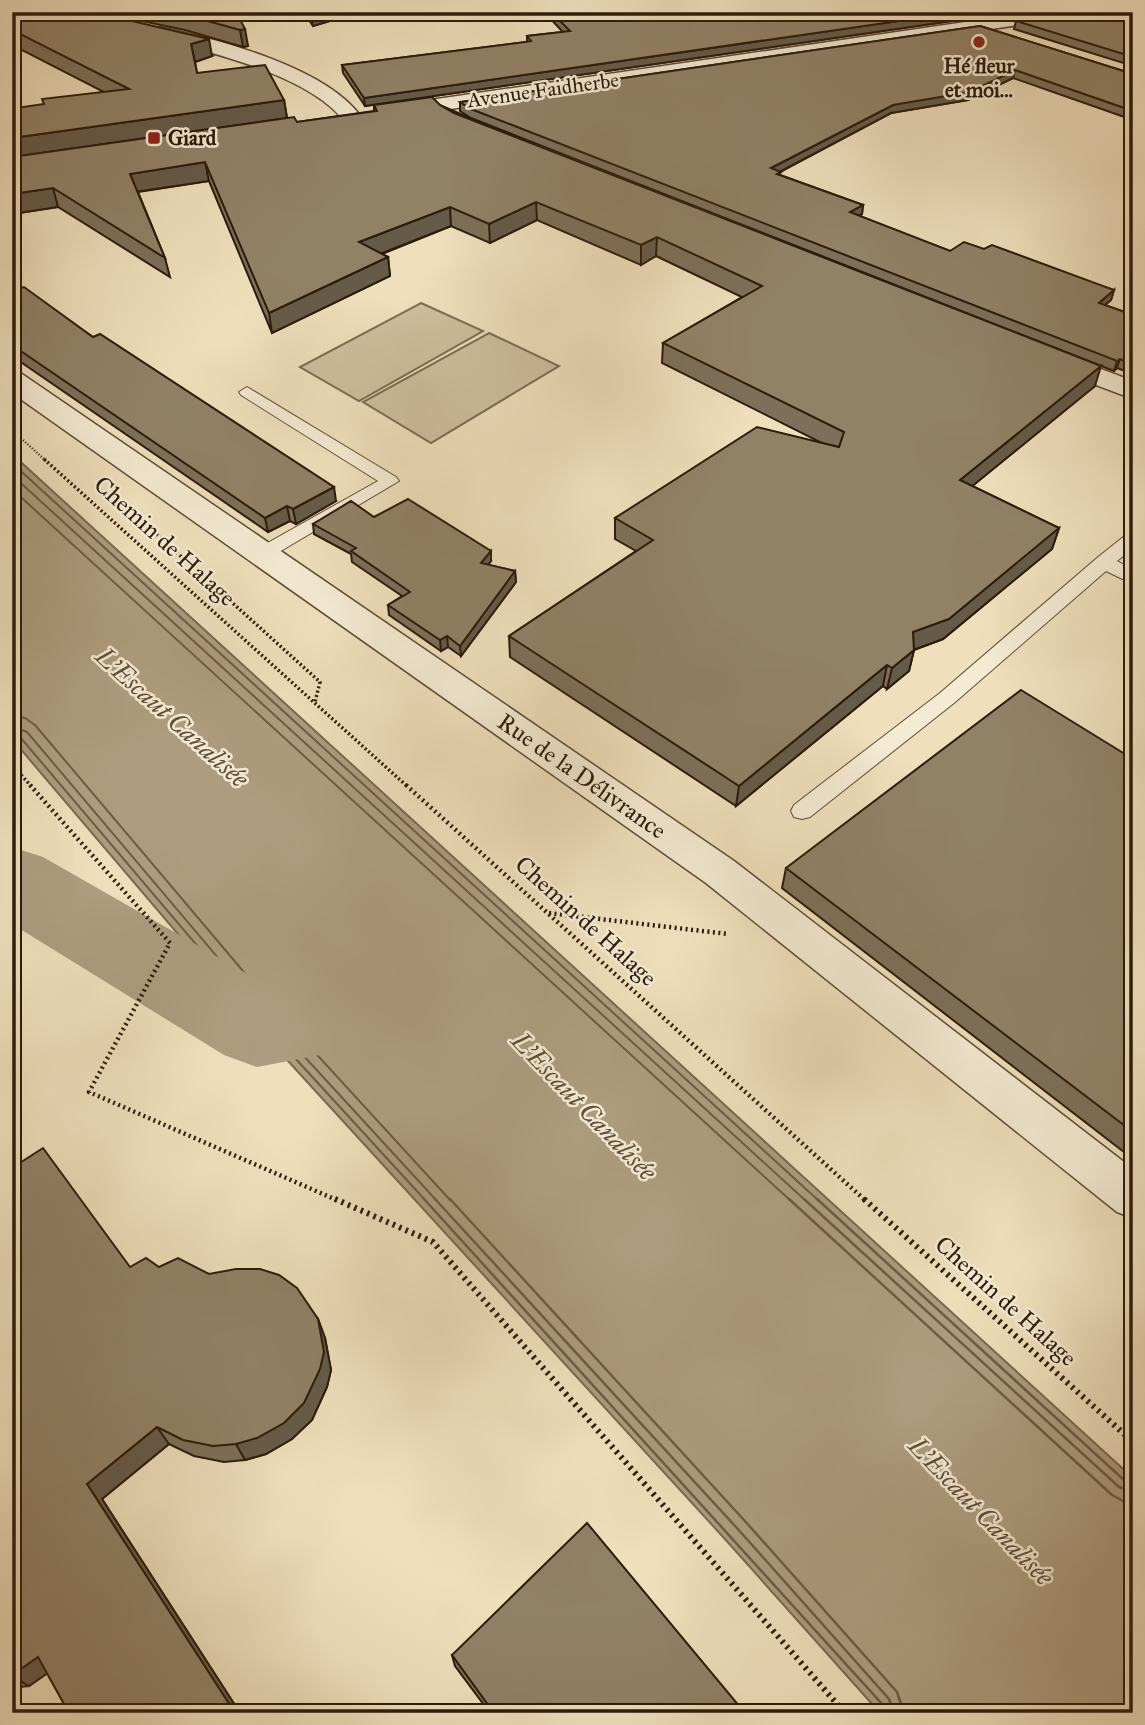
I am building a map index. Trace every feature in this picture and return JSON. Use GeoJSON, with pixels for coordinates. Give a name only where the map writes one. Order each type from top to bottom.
{"type":"FeatureCollection","features":[{"type":"Feature","properties":{"kind":"street"},"geometry":{"type":"LineString","coordinates":[[954,12],[1013,38]]}},
{"type":"Feature","properties":{"kind":"street","name":"Avenue Faidherbe"},"geometry":{"type":"LineString","coordinates":[[330,121],[1073,12]]}},
{"type":"Feature","properties":{"kind":"street"},"geometry":{"type":"LineString","coordinates":[[146,31],[208,43],[272,66],[340,103],[352,118]]}},
{"type":"Feature","properties":{"kind":"street"},"geometry":{"type":"LineString","coordinates":[[439,105],[449,117],[463,124]]}},
{"type":"Feature","properties":{"kind":"street"},"geometry":{"type":"LineString","coordinates":[[1030,350],[1133,390]]}},
{"type":"Feature","properties":{"kind":"street","name":"Rue de la Délivrance"},"geometry":{"type":"LineString","coordinates":[[12,380],[720,872],[1133,1197]]}},
{"type":"Feature","properties":{"kind":"lane"},"geometry":{"type":"LineString","coordinates":[[247,392],[390,481],[262,554]]}},
{"type":"Feature","properties":{"kind":"lane"},"geometry":{"type":"LineString","coordinates":[[802,810],[956,690],[1133,538]]}},
{"type":"Feature","properties":{"kind":"lane"},"geometry":{"type":"LineString","coordinates":[[1104,562],[1133,578]]}},
{"type":"Feature","properties":{"kind":"path","name":"Chemin de Halage"},"geometry":{"type":"LineString","coordinates":[[12,430],[1133,1442]]}},
{"type":"Feature","properties":{"kind":"path"},"geometry":{"type":"LineString","coordinates":[[131,511],[320,682],[315,702]]}},
{"type":"Feature","properties":{"kind":"path"},"geometry":{"type":"LineString","coordinates":[[12,765],[170,943],[89,1092],[433,1242],[845,1713]]}},
{"type":"Feature","properties":{"kind":"path"},"geometry":{"type":"LineString","coordinates":[[548,913],[735,935]]}},
{"type":"Feature","properties":{"kind":"shaded area"},"geometry":{"type":"Polygon","coordinates":[[[421,303],[483,331],[359,401],[300,367],[421,303]]]}},
{"type":"Feature","properties":{"kind":"shaded area"},"geometry":{"type":"Polygon","coordinates":[[[489,333],[559,366],[431,443],[363,402],[489,333]]]}},
{"type":"Feature","properties":{"kind":"water","name":"L'Escaut Canalisée"},"geometry":{"type":"Polygon","coordinates":[[[12,454],[1133,1478],[1133,1713],[880,1713],[724,1538],[257,1027],[12,739],[12,454]]]}},
{"type":"Feature","properties":{"kind":"building"},"geometry":{"type":"Polygon","coordinates":[[[12,12],[88,12],[209,39],[191,44],[197,73],[265,65],[284,100],[12,138],[12,111],[16,108],[44,104],[42,99],[129,89],[12,30],[12,12]]]}},
{"type":"Feature","properties":{"kind":"building"},"geometry":{"type":"Polygon","coordinates":[[[175,12],[236,12],[245,29],[240,30],[175,12]]]}},
{"type":"Feature","properties":{"kind":"building"},"geometry":{"type":"Polygon","coordinates":[[[307,12],[339,12],[312,20],[307,12]]]}},
{"type":"Feature","properties":{"kind":"building"},"geometry":{"type":"Polygon","coordinates":[[[551,12],[961,12],[364,98],[342,65],[525,42],[531,41],[527,36],[570,31],[551,12]]]}},
{"type":"Feature","properties":{"kind":"building"},"geometry":{"type":"Polygon","coordinates":[[[1072,12],[1133,12],[1133,57],[1016,21],[1072,12]]]}},
{"type":"Feature","properties":{"kind":"building"},"geometry":{"type":"Polygon","coordinates":[[[980,26],[1133,74],[1133,111],[1015,70],[970,92],[893,105],[771,168],[781,172],[777,174],[863,205],[850,212],[950,251],[964,242],[984,249],[992,245],[1114,290],[1099,303],[1133,315],[1133,364],[1120,359],[1117,361],[471,109],[460,102],[980,26]]]}},
{"type":"Feature","properties":{"kind":"building"},"geometry":{"type":"Polygon","coordinates":[[[432,97],[454,113],[1101,366],[960,480],[1059,528],[949,619],[913,632],[914,650],[892,668],[887,665],[739,786],[509,636],[653,540],[615,518],[757,427],[839,447],[844,432],[663,343],[762,286],[657,237],[641,245],[536,202],[489,224],[450,207],[359,242],[388,257],[269,313],[205,162],[130,174],[165,258],[53,188],[12,194],[12,157],[294,117],[297,122],[377,111],[374,105],[432,97]]]}},
{"type":"Feature","properties":{"kind":"building"},"geometry":{"type":"Polygon","coordinates":[[[12,285],[18,289],[24,287],[93,337],[100,334],[334,487],[293,509],[287,506],[265,518],[12,345],[12,285]]]}},
{"type":"Feature","properties":{"kind":"building"},"geometry":{"type":"Polygon","coordinates":[[[408,499],[491,551],[481,563],[515,571],[460,646],[447,636],[440,640],[388,605],[410,592],[351,551],[356,548],[313,524],[351,501],[374,517],[408,499]]]}},
{"type":"Feature","properties":{"kind":"building"},"geometry":{"type":"Polygon","coordinates":[[[1021,690],[1133,759],[1133,1132],[786,868],[1021,690]]]}},
{"type":"Feature","properties":{"kind":"building"},"geometry":{"type":"Polygon","coordinates":[[[43,1148],[130,1267],[146,1258],[159,1267],[178,1258],[209,1274],[236,1269],[260,1269],[279,1275],[297,1288],[318,1319],[324,1352],[320,1369],[304,1403],[284,1423],[257,1438],[236,1444],[213,1446],[183,1440],[157,1427],[87,1484],[235,1713],[69,1713],[38,1657],[12,1675],[12,1168],[43,1148]]]}},
{"type":"Feature","properties":{"kind":"building"},"geometry":{"type":"Polygon","coordinates":[[[587,1523],[745,1713],[494,1713],[452,1655],[587,1523]]]}},
{"type":"Feature","properties":{"kind":"waterway"},"geometry":{"type":"LineString","coordinates":[[12,881],[257,1027],[373,1006]]}},
{"type":"Feature","properties":{"kind":"place","name":"Hé fleur et moi..."},"geometry":{"type":"Point","coordinates":[979,42]}},
{"type":"Feature","properties":{"kind":"place","name":"Giard"},"geometry":{"type":"Point","coordinates":[154,138]}}]}
